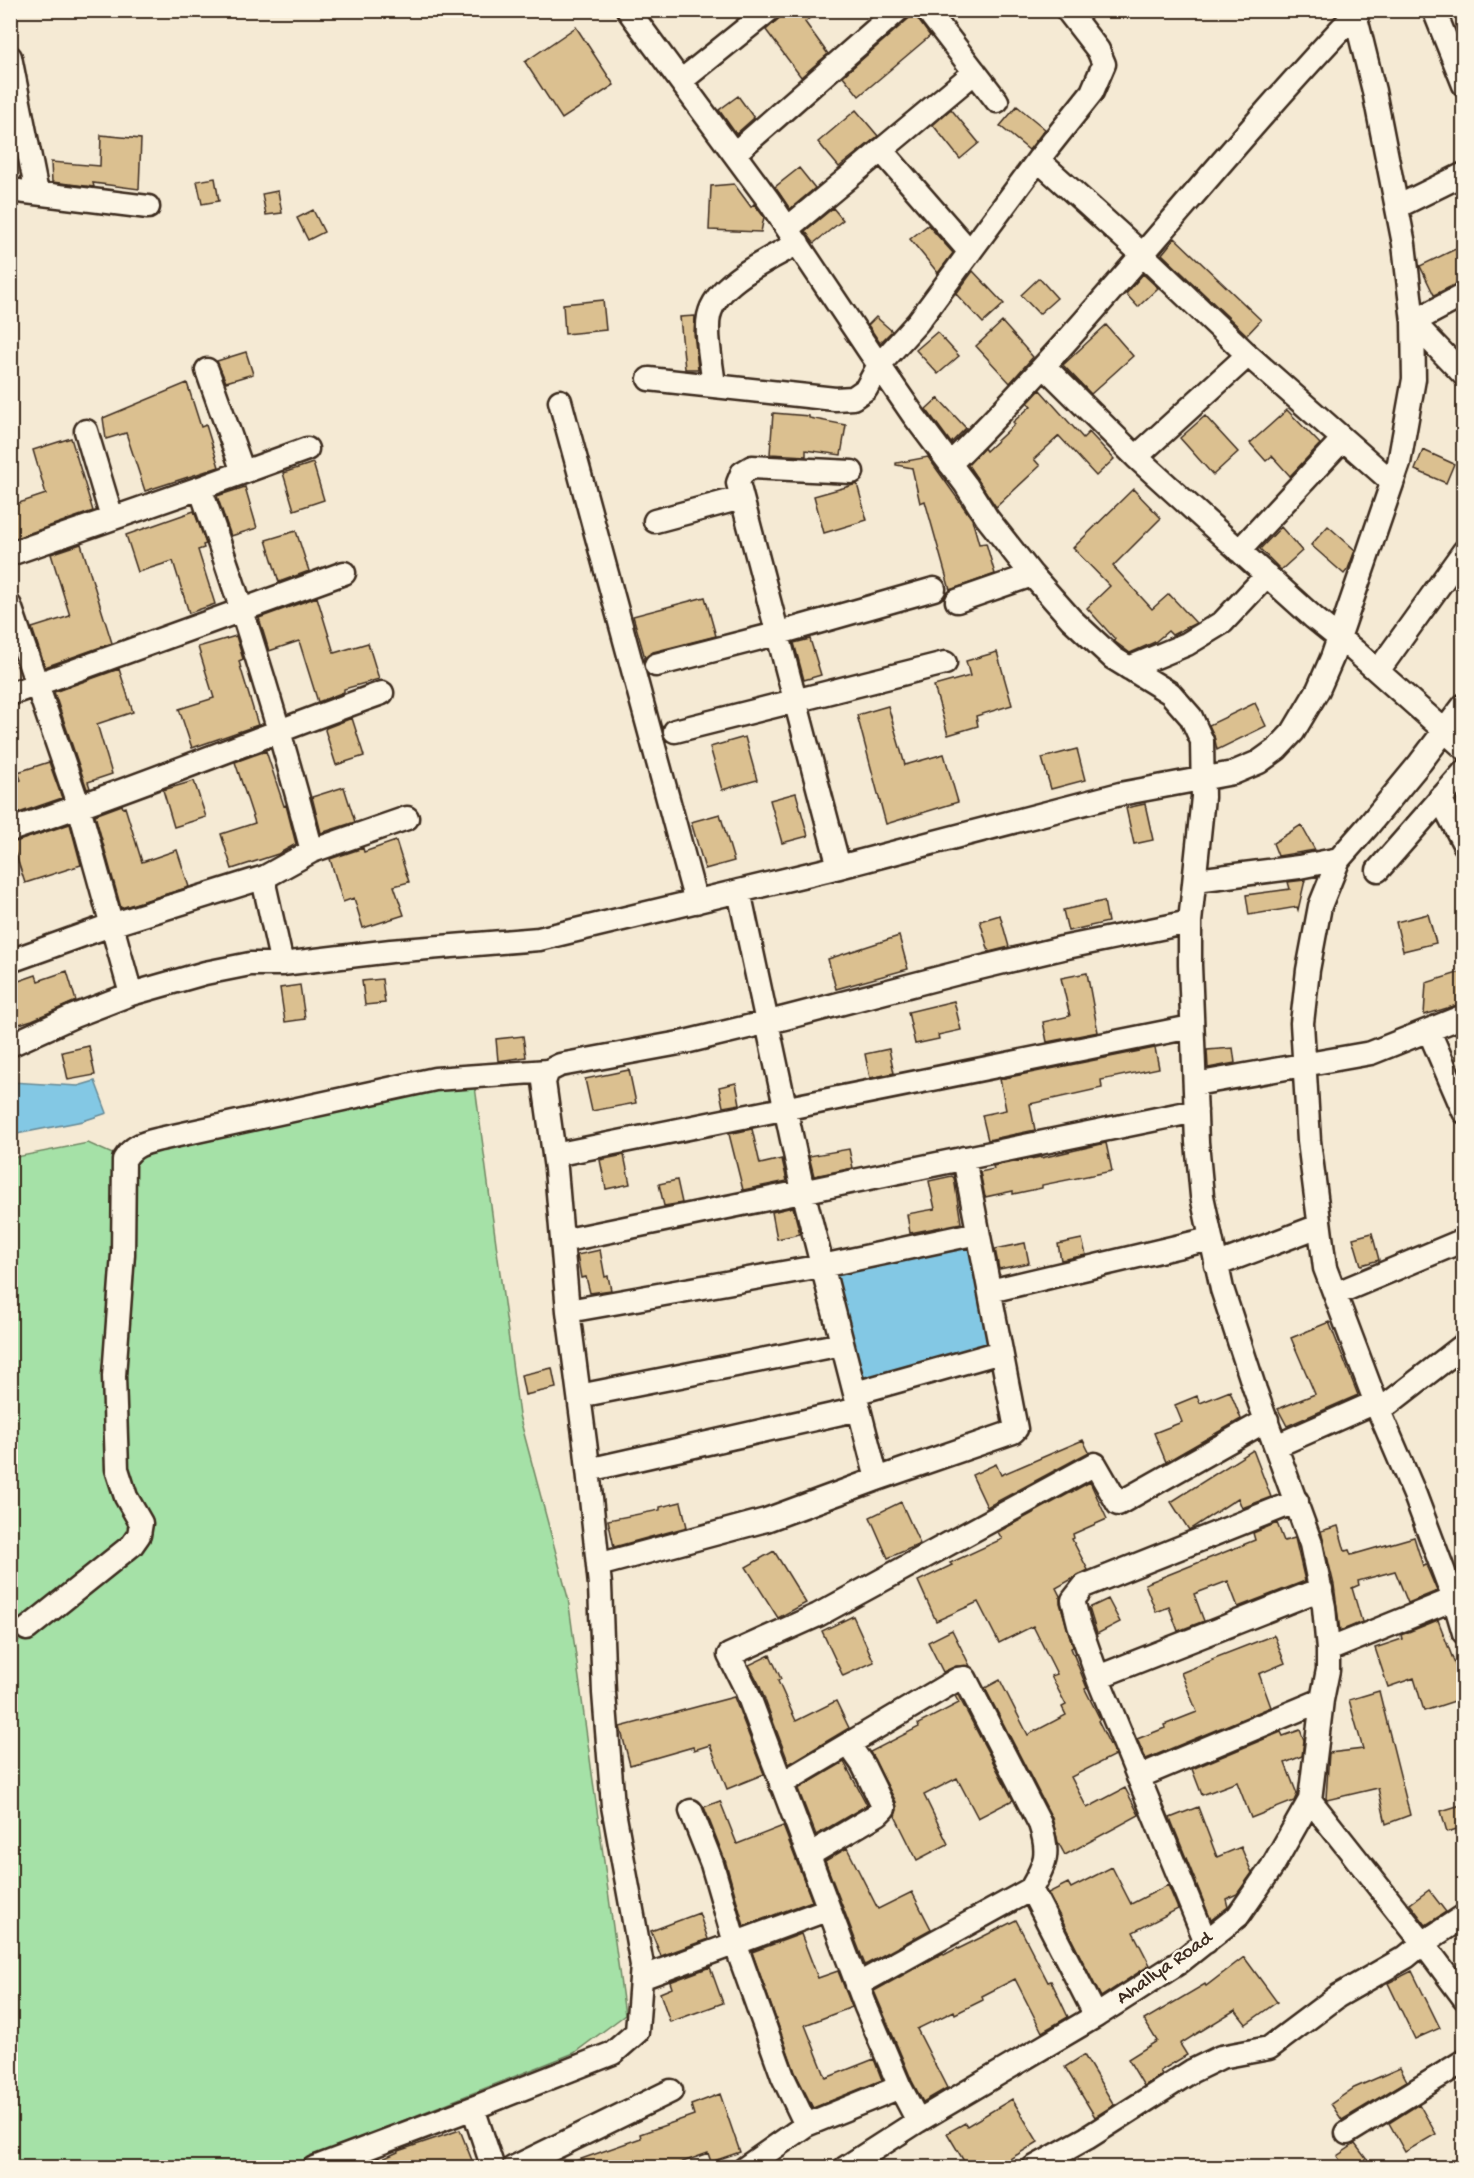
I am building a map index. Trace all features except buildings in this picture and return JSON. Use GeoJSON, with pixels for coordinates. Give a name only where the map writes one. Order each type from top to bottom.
{"type":"FeatureCollection","features":[{"type":"Feature","properties":{"kind":"street"},"geometry":{"type":"LineString","coordinates":[[681,81],[769,10]]}},
{"type":"Feature","properties":{"kind":"street"},"geometry":{"type":"LineString","coordinates":[[735,153],[898,10]]}},
{"type":"Feature","properties":{"kind":"street"},"geometry":{"type":"LineString","coordinates":[[927,10],[997,101]]}},
{"type":"Feature","properties":{"kind":"street"},"geometry":{"type":"LineString","coordinates":[[649,379],[835,399],[853,398],[866,388],[879,365],[918,322],[1038,160],[1092,92],[1104,64],[1098,50],[1067,10]]}},
{"type":"Feature","properties":{"kind":"street"},"geometry":{"type":"LineString","coordinates":[[1434,10],[1464,85]]}},
{"type":"Feature","properties":{"kind":"street"},"geometry":{"type":"LineString","coordinates":[[10,1045],[74,1016],[131,994],[205,973],[250,964],[282,964],[392,951],[539,939],[839,867],[1120,794],[1233,773],[1259,762],[1293,732],[1318,690],[1339,638],[1399,463],[1414,379],[1410,283],[1374,91],[1354,12]]}},
{"type":"Feature","properties":{"kind":"street"},"geometry":{"type":"LineString","coordinates":[[950,464],[1045,367],[1354,12]]}},
{"type":"Feature","properties":{"kind":"street","name":"Ahallya Road"},"geometry":{"type":"LineString","coordinates":[[637,14],[681,81],[735,153],[879,365],[966,485],[987,518],[1032,575],[1071,619],[1113,658],[1170,693],[1191,717],[1202,741],[1204,780],[1196,880],[1190,922],[1191,1027],[1202,1196],[1216,1265],[1237,1339],[1311,1544],[1321,1589],[1328,1650],[1328,1670],[1322,1700],[1310,1800],[1272,1867],[1238,1916],[1180,1962],[1096,2016],[918,2121],[845,2168]]}},
{"type":"Feature","properties":{"kind":"street"},"geometry":{"type":"LineString","coordinates":[[10,57],[37,193]]}},
{"type":"Feature","properties":{"kind":"street"},"geometry":{"type":"LineString","coordinates":[[714,386],[709,317],[713,304],[722,291],[793,236],[882,150],[975,72]]}},
{"type":"Feature","properties":{"kind":"street"},"geometry":{"type":"LineString","coordinates":[[882,150],[970,252]]}},
{"type":"Feature","properties":{"kind":"street"},"geometry":{"type":"LineString","coordinates":[[1038,160],[1142,254],[1248,355],[1392,482]]}},
{"type":"Feature","properties":{"kind":"street"},"geometry":{"type":"LineString","coordinates":[[1397,207],[1464,174]]}},
{"type":"Feature","properties":{"kind":"street"},"geometry":{"type":"LineString","coordinates":[[10,190],[148,207]]}},
{"type":"Feature","properties":{"kind":"street"},"geometry":{"type":"LineString","coordinates":[[1413,322],[1464,295]]}},
{"type":"Feature","properties":{"kind":"street"},"geometry":{"type":"LineString","coordinates":[[1413,322],[1464,375]]}},
{"type":"Feature","properties":{"kind":"street"},"geometry":{"type":"LineString","coordinates":[[1136,457],[1248,355]]}},
{"type":"Feature","properties":{"kind":"street"},"geometry":{"type":"LineString","coordinates":[[1045,367],[1136,457],[1464,748]]}},
{"type":"Feature","properties":{"kind":"street"},"geometry":{"type":"LineString","coordinates":[[207,370],[243,472]]}},
{"type":"Feature","properties":{"kind":"street"},"geometry":{"type":"LineString","coordinates":[[560,401],[696,902]]}},
{"type":"Feature","properties":{"kind":"street"},"geometry":{"type":"LineString","coordinates":[[86,431],[112,518]]}},
{"type":"Feature","properties":{"kind":"street"},"geometry":{"type":"LineString","coordinates":[[1239,550],[1343,440]]}},
{"type":"Feature","properties":{"kind":"street"},"geometry":{"type":"LineString","coordinates":[[10,554],[307,448]]}},
{"type":"Feature","properties":{"kind":"street"},"geometry":{"type":"LineString","coordinates":[[839,867],[738,483],[742,473],[752,467],[852,471]]}},
{"type":"Feature","properties":{"kind":"street"},"geometry":{"type":"LineString","coordinates":[[200,488],[242,610],[279,730],[312,851]]}},
{"type":"Feature","properties":{"kind":"street"},"geometry":{"type":"LineString","coordinates":[[655,521],[741,498]]}},
{"type":"Feature","properties":{"kind":"street"},"geometry":{"type":"LineString","coordinates":[[1378,671],[1463,552]]}},
{"type":"Feature","properties":{"kind":"street"},"geometry":{"type":"LineString","coordinates":[[10,694],[344,573]]}},
{"type":"Feature","properties":{"kind":"street"},"geometry":{"type":"LineString","coordinates":[[957,601],[1032,575]]}},
{"type":"Feature","properties":{"kind":"street"},"geometry":{"type":"LineString","coordinates":[[1129,669],[1187,644],[1223,622],[1267,575]]}},
{"type":"Feature","properties":{"kind":"street"},"geometry":{"type":"LineString","coordinates":[[656,665],[934,589]]}},
{"type":"Feature","properties":{"kind":"street"},"geometry":{"type":"LineString","coordinates":[[10,606],[79,807],[131,994]]}},
{"type":"Feature","properties":{"kind":"street"},"geometry":{"type":"LineString","coordinates":[[675,731],[945,663]]}},
{"type":"Feature","properties":{"kind":"street"},"geometry":{"type":"LineString","coordinates":[[10,830],[79,807],[382,693]]}},
{"type":"Feature","properties":{"kind":"street"},"geometry":{"type":"LineString","coordinates":[[1464,705],[1339,859],[1320,906],[1308,970],[1302,1023],[1309,1141],[1326,1268],[1377,1407],[1416,1495],[1464,1633]]}},
{"type":"Feature","properties":{"kind":"street"},"geometry":{"type":"LineString","coordinates":[[1378,870],[1464,772]]}},
{"type":"Feature","properties":{"kind":"street"},"geometry":{"type":"LineString","coordinates":[[1440,798],[1464,844]]}},
{"type":"Feature","properties":{"kind":"street"},"geometry":{"type":"LineString","coordinates":[[13,960],[111,925],[265,876],[312,851],[407,818]]}},
{"type":"Feature","properties":{"kind":"street"},"geometry":{"type":"LineString","coordinates":[[1196,880],[1299,867],[1339,859]]}},
{"type":"Feature","properties":{"kind":"street"},"geometry":{"type":"LineString","coordinates":[[265,876],[265,888],[282,964]]}},
{"type":"Feature","properties":{"kind":"street"},"geometry":{"type":"LineString","coordinates":[[740,891],[803,1191],[877,1479]]}},
{"type":"Feature","properties":{"kind":"street"},"geometry":{"type":"LineString","coordinates":[[27,1629],[132,1545],[139,1535],[141,1523],[126,1497],[117,1469],[114,1376],[123,1254],[124,1160],[130,1150],[143,1143],[160,1139],[435,1079],[548,1071],[560,1065],[685,1042],[1016,959],[1190,922]]}},
{"type":"Feature","properties":{"kind":"street"},"geometry":{"type":"LineString","coordinates":[[1195,1084],[1303,1067],[1371,1053],[1464,1016]]}},
{"type":"Feature","properties":{"kind":"street"},"geometry":{"type":"LineString","coordinates":[[554,1155],[1191,1027]]}},
{"type":"Feature","properties":{"kind":"street"},"geometry":{"type":"LineString","coordinates":[[1429,1031],[1464,1112]]}},
{"type":"Feature","properties":{"kind":"street"},"geometry":{"type":"LineString","coordinates":[[314,2168],[613,2053],[637,2032],[642,1965],[613,1806],[604,1693],[598,1565],[568,1311],[554,1155],[544,1082],[548,1071]]}},
{"type":"Feature","properties":{"kind":"street"},"geometry":{"type":"LineString","coordinates":[[562,1240],[1196,1111]]}},
{"type":"Feature","properties":{"kind":"street"},"geometry":{"type":"LineString","coordinates":[[598,1565],[766,1520],[1016,1429],[964,1158]]}},
{"type":"Feature","properties":{"kind":"street"},"geometry":{"type":"LineString","coordinates":[[1216,1265],[1319,1226]]}},
{"type":"Feature","properties":{"kind":"street"},"geometry":{"type":"LineString","coordinates":[[568,1311],[822,1266],[978,1233]]}},
{"type":"Feature","properties":{"kind":"street"},"geometry":{"type":"LineString","coordinates":[[990,1291],[1210,1239]]}},
{"type":"Feature","properties":{"kind":"street"},"geometry":{"type":"LineString","coordinates":[[1335,1294],[1464,1240]]}},
{"type":"Feature","properties":{"kind":"street"},"geometry":{"type":"LineString","coordinates":[[579,1396],[842,1344]]}},
{"type":"Feature","properties":{"kind":"street"},"geometry":{"type":"LineString","coordinates":[[1276,1446],[1377,1407],[1464,1345]]}},
{"type":"Feature","properties":{"kind":"street"},"geometry":{"type":"LineString","coordinates":[[588,1470],[857,1401],[1001,1352]]}},
{"type":"Feature","properties":{"kind":"street"},"geometry":{"type":"LineString","coordinates":[[918,2121],[900,2087],[857,1985],[746,1689],[729,1654],[818,1615],[1095,1464],[1118,1504],[1267,1420]]}},
{"type":"Feature","properties":{"kind":"street"},"geometry":{"type":"LineString","coordinates":[[1206,1942],[1098,1677],[1073,1600],[1084,1586],[1297,1501]]}},
{"type":"Feature","properties":{"kind":"street"},"geometry":{"type":"LineString","coordinates":[[1098,1677],[1321,1589]]}},
{"type":"Feature","properties":{"kind":"street"},"geometry":{"type":"LineString","coordinates":[[1328,1650],[1454,1599]]}},
{"type":"Feature","properties":{"kind":"street"},"geometry":{"type":"LineString","coordinates":[[781,1784],[958,1679],[965,1678],[1040,1824],[1046,1841],[1047,1854],[1031,1889],[857,1985]]}},
{"type":"Feature","properties":{"kind":"street"},"geometry":{"type":"LineString","coordinates":[[1137,1777],[1322,1700]]}},
{"type":"Feature","properties":{"kind":"street"},"geometry":{"type":"LineString","coordinates":[[809,1855],[878,1814],[884,1808],[863,1765],[849,1745]]}},
{"type":"Feature","properties":{"kind":"street"},"geometry":{"type":"LineString","coordinates":[[1310,1800],[1464,1998]]}},
{"type":"Feature","properties":{"kind":"street"},"geometry":{"type":"LineString","coordinates":[[692,1811],[735,1943],[783,2077],[806,2125]]}},
{"type":"Feature","properties":{"kind":"street"},"geometry":{"type":"LineString","coordinates":[[1031,1889],[1096,2016]]}},
{"type":"Feature","properties":{"kind":"street"},"geometry":{"type":"LineString","coordinates":[[641,1978],[829,1909]]}},
{"type":"Feature","properties":{"kind":"street"},"geometry":{"type":"LineString","coordinates":[[1033,2168],[1096,2132],[1192,2071],[1221,2057],[1269,2048],[1338,1996],[1406,1957],[1464,1916]]}},
{"type":"Feature","properties":{"kind":"street"},"geometry":{"type":"LineString","coordinates":[[1347,2133],[1464,2061]]}},
{"type":"Feature","properties":{"kind":"street"},"geometry":{"type":"LineString","coordinates":[[745,2168],[806,2125],[900,2087]]}},
{"type":"Feature","properties":{"kind":"street"},"geometry":{"type":"LineString","coordinates":[[513,2168],[670,2091]]}},
{"type":"Feature","properties":{"kind":"street"},"geometry":{"type":"LineString","coordinates":[[473,2108],[493,2168]]}},
{"type":"Feature","properties":{"kind":"green space"},"geometry":{"type":"Polygon","coordinates":[[[474,1079],[519,1415],[568,1598],[625,2015],[574,2053],[286,2167],[11,2168],[11,1158],[88,1143],[119,1157],[474,1079]]]}},
{"type":"Feature","properties":{"kind":"water"},"geometry":{"type":"Polygon","coordinates":[[[95,1081],[107,1113],[83,1121],[11,1135],[11,1082],[78,1086],[95,1081]]]}},
{"type":"Feature","properties":{"kind":"water"},"geometry":{"type":"Polygon","coordinates":[[[970,1246],[989,1343],[979,1350],[861,1386],[835,1277],[837,1273],[970,1246]]]}}]}
